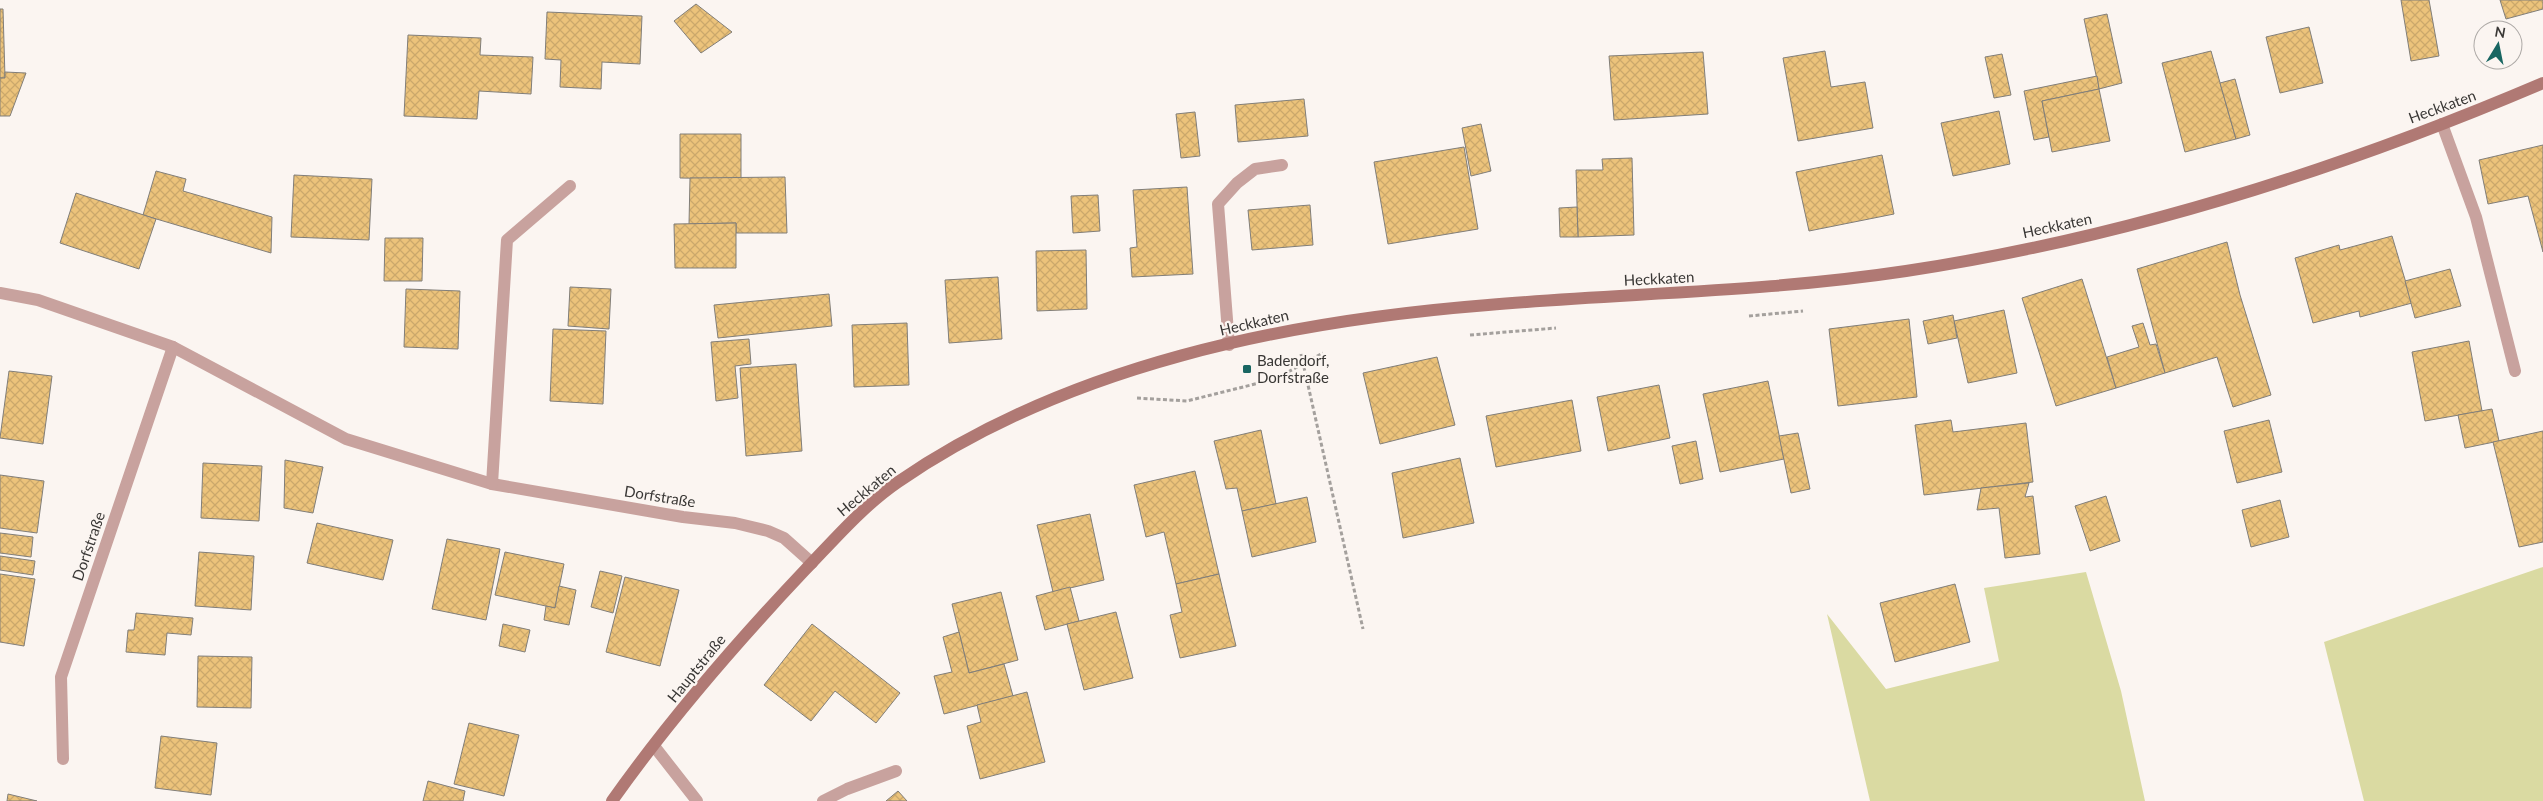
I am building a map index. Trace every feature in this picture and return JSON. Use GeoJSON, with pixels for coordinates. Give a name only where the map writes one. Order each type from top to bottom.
{"type":"FeatureCollection","features":[{"type":"Feature","properties":{"kind":"main road","name":"Heckkaten"},"geometry":{"type":"LineString","coordinates":[[812,563],[853,520],[895,484],[970,437],[1032,406],[1081,388],[1177,358],[1296,329],[1485,305],[1742,289],[1906,271],[2066,241],[2249,192],[2442,124],[2543,83]]}},
{"type":"Feature","properties":{"kind":"main road","name":"Hauptstraße"},"geometry":{"type":"LineString","coordinates":[[612,801],[654,746],[752,626],[812,563]]}},
{"type":"Feature","properties":{"kind":"street"},"geometry":{"type":"LineString","coordinates":[[2442,124],[2476,217],[2515,371]]}},
{"type":"Feature","properties":{"kind":"street"},"geometry":{"type":"LineString","coordinates":[[1229,345],[1218,204],[1237,182],[1256,168],[1282,165]]}},
{"type":"Feature","properties":{"kind":"street"},"geometry":{"type":"LineString","coordinates":[[492,484],[507,240],[570,186]]}},
{"type":"Feature","properties":{"kind":"street","name":"Dorfstraße"},"geometry":{"type":"LineString","coordinates":[[0,293],[38,300],[173,347],[346,439],[492,484],[683,517],[736,523],[768,531],[784,538],[812,563]]}},
{"type":"Feature","properties":{"kind":"street","name":"Dorfstraße"},"geometry":{"type":"LineString","coordinates":[[63,759],[61,677],[173,347]]}},
{"type":"Feature","properties":{"kind":"street"},"geometry":{"type":"LineString","coordinates":[[654,746],[697,801]]}},
{"type":"Feature","properties":{"kind":"street"},"geometry":{"type":"LineString","coordinates":[[823,801],[847,789],[896,771]]}},
{"type":"Feature","properties":{"kind":"path"},"geometry":{"type":"LineString","coordinates":[[1743,316],[1810,310]]}},
{"type":"Feature","properties":{"kind":"path"},"geometry":{"type":"LineString","coordinates":[[1461,335],[1558,328]]}},
{"type":"Feature","properties":{"kind":"path"},"geometry":{"type":"LineString","coordinates":[[1296,329],[1363,629]]}},
{"type":"Feature","properties":{"kind":"path"},"geometry":{"type":"LineString","coordinates":[[1132,399],[1141,397],[1187,401],[1275,379],[1303,362],[1327,352]]}},
{"type":"Feature","properties":{"kind":"green space"},"geometry":{"type":"Polygon","coordinates":[[[2543,567],[2543,801],[2364,801],[2324,642],[2543,567]]]}},
{"type":"Feature","properties":{"kind":"green space"},"geometry":{"type":"Polygon","coordinates":[[[2086,572],[2121,691],[2145,801],[1870,801],[1827,614],[1886,689],[1999,661],[1984,588],[2086,572]]]}},
{"type":"Feature","properties":{"kind":"building"},"geometry":{"type":"Polygon","coordinates":[[[2401,0],[2429,0],[2439,56],[2411,61],[2401,0]]]}},
{"type":"Feature","properties":{"kind":"building"},"geometry":{"type":"Polygon","coordinates":[[[2500,0],[2543,0],[2543,9],[2506,19],[2500,0]]]}},
{"type":"Feature","properties":{"kind":"building"},"geometry":{"type":"Polygon","coordinates":[[[696,4],[732,32],[701,53],[674,21],[696,4]]]}},
{"type":"Feature","properties":{"kind":"building"},"geometry":{"type":"Polygon","coordinates":[[[0,9],[3,9],[5,78],[0,78],[0,9]]]}},
{"type":"Feature","properties":{"kind":"building"},"geometry":{"type":"Polygon","coordinates":[[[547,12],[642,16],[640,64],[602,62],[601,89],[560,87],[561,60],[545,59],[547,12]]]}},
{"type":"Feature","properties":{"kind":"building"},"geometry":{"type":"Polygon","coordinates":[[[2107,14],[2122,83],[2099,89],[2084,19],[2107,14]]]}},
{"type":"Feature","properties":{"kind":"building"},"geometry":{"type":"Polygon","coordinates":[[[2309,27],[2323,83],[2280,93],[2266,37],[2309,27]]]}},
{"type":"Feature","properties":{"kind":"building"},"geometry":{"type":"Polygon","coordinates":[[[408,35],[481,38],[480,55],[533,57],[531,94],[479,91],[477,119],[404,116],[408,35]]]}},
{"type":"Feature","properties":{"kind":"building"},"geometry":{"type":"Polygon","coordinates":[[[1825,51],[1831,87],[1865,82],[1873,128],[1798,141],[1783,58],[1825,51]]]}},
{"type":"Feature","properties":{"kind":"building"},"geometry":{"type":"Polygon","coordinates":[[[2211,51],[2236,139],[2185,152],[2162,63],[2211,51]]]}},
{"type":"Feature","properties":{"kind":"building"},"geometry":{"type":"Polygon","coordinates":[[[1703,52],[1708,114],[1614,120],[1609,56],[1703,52]]]}},
{"type":"Feature","properties":{"kind":"building"},"geometry":{"type":"Polygon","coordinates":[[[2002,54],[2011,95],[1994,98],[1985,57],[2002,54]]]}},
{"type":"Feature","properties":{"kind":"building"},"geometry":{"type":"Polygon","coordinates":[[[5,72],[26,73],[10,116],[0,116],[0,78],[5,78],[5,72]]]}},
{"type":"Feature","properties":{"kind":"building"},"geometry":{"type":"Polygon","coordinates":[[[2097,76],[2099,89],[2042,101],[2049,137],[2034,140],[2024,91],[2097,76]]]}},
{"type":"Feature","properties":{"kind":"building"},"geometry":{"type":"Polygon","coordinates":[[[2235,79],[2250,135],[2236,139],[2220,83],[2235,79]]]}},
{"type":"Feature","properties":{"kind":"building"},"geometry":{"type":"Polygon","coordinates":[[[2099,89],[2110,141],[2052,152],[2042,101],[2099,89]]]}},
{"type":"Feature","properties":{"kind":"building"},"geometry":{"type":"Polygon","coordinates":[[[1304,99],[1308,136],[1238,142],[1235,105],[1304,99]]]}},
{"type":"Feature","properties":{"kind":"building"},"geometry":{"type":"Polygon","coordinates":[[[1999,111],[2010,164],[1953,176],[1941,123],[1999,111]]]}},
{"type":"Feature","properties":{"kind":"building"},"geometry":{"type":"Polygon","coordinates":[[[1195,112],[1200,156],[1181,158],[1176,114],[1195,112]]]}},
{"type":"Feature","properties":{"kind":"building"},"geometry":{"type":"Polygon","coordinates":[[[1481,124],[1491,171],[1471,176],[1462,128],[1481,124]]]}},
{"type":"Feature","properties":{"kind":"building"},"geometry":{"type":"Polygon","coordinates":[[[680,134],[741,134],[741,179],[680,178],[680,134]]]}},
{"type":"Feature","properties":{"kind":"building"},"geometry":{"type":"Polygon","coordinates":[[[2543,145],[2543,252],[2528,196],[2488,204],[2479,160],[2543,145]]]}},
{"type":"Feature","properties":{"kind":"building"},"geometry":{"type":"Polygon","coordinates":[[[1464,147],[1478,229],[1388,244],[1374,162],[1464,147]]]}},
{"type":"Feature","properties":{"kind":"building"},"geometry":{"type":"Polygon","coordinates":[[[1882,155],[1894,214],[1809,231],[1796,172],[1882,155]]]}},
{"type":"Feature","properties":{"kind":"building"},"geometry":{"type":"Polygon","coordinates":[[[1632,158],[1634,235],[1578,237],[1576,170],[1603,170],[1602,159],[1632,158]]]}},
{"type":"Feature","properties":{"kind":"building"},"geometry":{"type":"Polygon","coordinates":[[[156,171],[186,179],[183,191],[272,217],[271,253],[143,215],[156,171]]]}},
{"type":"Feature","properties":{"kind":"building"},"geometry":{"type":"Polygon","coordinates":[[[294,175],[372,179],[369,240],[291,237],[294,175]]]}},
{"type":"Feature","properties":{"kind":"building"},"geometry":{"type":"Polygon","coordinates":[[[785,177],[787,233],[736,233],[736,223],[689,224],[690,178],[785,177]]]}},
{"type":"Feature","properties":{"kind":"building"},"geometry":{"type":"Polygon","coordinates":[[[1187,187],[1193,274],[1132,277],[1130,248],[1137,247],[1133,190],[1187,187]]]}},
{"type":"Feature","properties":{"kind":"building"},"geometry":{"type":"Polygon","coordinates":[[[76,193],[156,219],[139,269],[60,243],[76,193]]]}},
{"type":"Feature","properties":{"kind":"building"},"geometry":{"type":"Polygon","coordinates":[[[1098,195],[1100,231],[1073,233],[1071,196],[1098,195]]]}},
{"type":"Feature","properties":{"kind":"building"},"geometry":{"type":"Polygon","coordinates":[[[1310,205],[1313,245],[1252,250],[1248,210],[1310,205]]]}},
{"type":"Feature","properties":{"kind":"building"},"geometry":{"type":"Polygon","coordinates":[[[1577,207],[1578,237],[1560,237],[1559,208],[1577,207]]]}},
{"type":"Feature","properties":{"kind":"building"},"geometry":{"type":"Polygon","coordinates":[[[736,223],[736,268],[675,268],[674,224],[736,223]]]}},
{"type":"Feature","properties":{"kind":"building"},"geometry":{"type":"Polygon","coordinates":[[[2392,236],[2412,303],[2360,317],[2359,311],[2313,323],[2295,258],[2339,245],[2340,250],[2392,236]]]}},
{"type":"Feature","properties":{"kind":"building"},"geometry":{"type":"Polygon","coordinates":[[[385,238],[423,238],[422,281],[384,281],[385,238]]]}},
{"type":"Feature","properties":{"kind":"building"},"geometry":{"type":"Polygon","coordinates":[[[2227,242],[2240,295],[2271,395],[2233,407],[2217,357],[2165,373],[2137,269],[2227,242]]]}},
{"type":"Feature","properties":{"kind":"building"},"geometry":{"type":"Polygon","coordinates":[[[1086,250],[1087,309],[1037,311],[1036,251],[1086,250]]]}},
{"type":"Feature","properties":{"kind":"building"},"geometry":{"type":"Polygon","coordinates":[[[2450,269],[2461,306],[2415,318],[2405,281],[2450,269]]]}},
{"type":"Feature","properties":{"kind":"building"},"geometry":{"type":"Polygon","coordinates":[[[998,277],[1002,339],[949,343],[945,280],[998,277]]]}},
{"type":"Feature","properties":{"kind":"building"},"geometry":{"type":"Polygon","coordinates":[[[2082,279],[2116,388],[2056,406],[2022,298],[2082,279]]]}},
{"type":"Feature","properties":{"kind":"building"},"geometry":{"type":"Polygon","coordinates":[[[570,287],[611,289],[609,329],[568,326],[570,287]]]}},
{"type":"Feature","properties":{"kind":"building"},"geometry":{"type":"Polygon","coordinates":[[[406,289],[460,291],[458,349],[404,347],[406,289]]]}},
{"type":"Feature","properties":{"kind":"building"},"geometry":{"type":"Polygon","coordinates":[[[829,294],[832,326],[718,338],[714,305],[829,294]]]}},
{"type":"Feature","properties":{"kind":"building"},"geometry":{"type":"Polygon","coordinates":[[[2004,310],[2017,373],[1968,383],[1954,321],[2004,310]]]}},
{"type":"Feature","properties":{"kind":"building"},"geometry":{"type":"Polygon","coordinates":[[[1953,315],[1957,338],[1928,344],[1923,321],[1953,315]]]}},
{"type":"Feature","properties":{"kind":"building"},"geometry":{"type":"Polygon","coordinates":[[[1909,319],[1917,397],[1838,406],[1829,329],[1909,319]]]}},
{"type":"Feature","properties":{"kind":"building"},"geometry":{"type":"Polygon","coordinates":[[[907,323],[909,385],[854,387],[852,325],[907,323]]]}},
{"type":"Feature","properties":{"kind":"building"},"geometry":{"type":"Polygon","coordinates":[[[2143,323],[2150,345],[2156,344],[2165,373],[2116,388],[2107,357],[2139,347],[2132,326],[2143,323]]]}},
{"type":"Feature","properties":{"kind":"building"},"geometry":{"type":"Polygon","coordinates":[[[553,329],[606,331],[603,404],[550,401],[553,329]]]}},
{"type":"Feature","properties":{"kind":"building"},"geometry":{"type":"Polygon","coordinates":[[[749,339],[751,364],[735,366],[738,398],[716,401],[711,342],[749,339]]]}},
{"type":"Feature","properties":{"kind":"building"},"geometry":{"type":"Polygon","coordinates":[[[2469,341],[2482,411],[2425,421],[2412,352],[2469,341]]]}},
{"type":"Feature","properties":{"kind":"building"},"geometry":{"type":"Polygon","coordinates":[[[1437,357],[1455,425],[1380,444],[1363,373],[1437,357]]]}},
{"type":"Feature","properties":{"kind":"building"},"geometry":{"type":"Polygon","coordinates":[[[796,364],[802,451],[746,456],[740,368],[796,364]]]}},
{"type":"Feature","properties":{"kind":"building"},"geometry":{"type":"Polygon","coordinates":[[[9,371],[52,376],[43,444],[0,438],[9,371]]]}},
{"type":"Feature","properties":{"kind":"building"},"geometry":{"type":"Polygon","coordinates":[[[1768,381],[1784,459],[1720,472],[1703,394],[1768,381]]]}},
{"type":"Feature","properties":{"kind":"building"},"geometry":{"type":"Polygon","coordinates":[[[1659,385],[1670,438],[1608,451],[1597,397],[1659,385]]]}},
{"type":"Feature","properties":{"kind":"building"},"geometry":{"type":"Polygon","coordinates":[[[1572,400],[1581,451],[1496,467],[1486,416],[1572,400]]]}},
{"type":"Feature","properties":{"kind":"building"},"geometry":{"type":"Polygon","coordinates":[[[2492,409],[2499,441],[2465,448],[2458,415],[2492,409]]]}},
{"type":"Feature","properties":{"kind":"building"},"geometry":{"type":"Polygon","coordinates":[[[1951,420],[1953,432],[2026,423],[2033,482],[1924,495],[1915,425],[1951,420]]]}},
{"type":"Feature","properties":{"kind":"building"},"geometry":{"type":"Polygon","coordinates":[[[2269,420],[2282,472],[2237,483],[2224,431],[2269,420]]]}},
{"type":"Feature","properties":{"kind":"building"},"geometry":{"type":"Polygon","coordinates":[[[1261,430],[1276,504],[1242,511],[1237,488],[1226,489],[1214,441],[1261,430]]]}},
{"type":"Feature","properties":{"kind":"building"},"geometry":{"type":"Polygon","coordinates":[[[2543,431],[2543,542],[2519,547],[2493,442],[2543,431]]]}},
{"type":"Feature","properties":{"kind":"building"},"geometry":{"type":"Polygon","coordinates":[[[1798,433],[1810,489],[1791,493],[1779,436],[1798,433]]]}},
{"type":"Feature","properties":{"kind":"building"},"geometry":{"type":"Polygon","coordinates":[[[1696,441],[1703,479],[1680,484],[1672,446],[1696,441]]]}},
{"type":"Feature","properties":{"kind":"building"},"geometry":{"type":"Polygon","coordinates":[[[1460,458],[1474,523],[1403,538],[1392,473],[1460,458]]]}},
{"type":"Feature","properties":{"kind":"building"},"geometry":{"type":"Polygon","coordinates":[[[285,460],[323,467],[313,513],[284,508],[285,460]]]}},
{"type":"Feature","properties":{"kind":"building"},"geometry":{"type":"Polygon","coordinates":[[[203,463],[262,466],[259,521],[201,518],[203,463]]]}},
{"type":"Feature","properties":{"kind":"building"},"geometry":{"type":"Polygon","coordinates":[[[1195,471],[1219,574],[1176,584],[1164,532],[1146,537],[1134,485],[1195,471]]]}},
{"type":"Feature","properties":{"kind":"building"},"geometry":{"type":"Polygon","coordinates":[[[0,475],[44,481],[37,533],[0,528],[0,475]]]}},
{"type":"Feature","properties":{"kind":"building"},"geometry":{"type":"Polygon","coordinates":[[[2029,483],[2025,497],[2033,496],[2040,554],[2005,558],[1999,508],[1977,510],[1981,488],[2029,483]]]}},
{"type":"Feature","properties":{"kind":"building"},"geometry":{"type":"Polygon","coordinates":[[[2106,496],[2120,541],[2090,551],[2075,506],[2106,496]]]}},
{"type":"Feature","properties":{"kind":"building"},"geometry":{"type":"Polygon","coordinates":[[[1307,497],[1316,542],[1252,557],[1242,511],[1307,497]]]}},
{"type":"Feature","properties":{"kind":"building"},"geometry":{"type":"Polygon","coordinates":[[[2280,500],[2289,537],[2251,547],[2242,510],[2280,500]]]}},
{"type":"Feature","properties":{"kind":"building"},"geometry":{"type":"Polygon","coordinates":[[[1090,514],[1104,580],[1053,592],[1037,525],[1090,514]]]}},
{"type":"Feature","properties":{"kind":"building"},"geometry":{"type":"Polygon","coordinates":[[[317,523],[393,540],[383,580],[307,563],[317,523]]]}},
{"type":"Feature","properties":{"kind":"building"},"geometry":{"type":"Polygon","coordinates":[[[0,533],[33,537],[31,557],[0,553],[0,533]]]}},
{"type":"Feature","properties":{"kind":"building"},"geometry":{"type":"Polygon","coordinates":[[[447,539],[500,549],[486,620],[432,609],[447,539]]]}},
{"type":"Feature","properties":{"kind":"building"},"geometry":{"type":"Polygon","coordinates":[[[199,552],[254,556],[251,610],[195,606],[199,552]]]}},
{"type":"Feature","properties":{"kind":"building"},"geometry":{"type":"Polygon","coordinates":[[[505,552],[564,564],[555,608],[495,595],[505,552]]]}},
{"type":"Feature","properties":{"kind":"building"},"geometry":{"type":"Polygon","coordinates":[[[0,556],[35,561],[33,575],[0,570],[0,556]]]}},
{"type":"Feature","properties":{"kind":"building"},"geometry":{"type":"Polygon","coordinates":[[[600,571],[622,576],[613,613],[591,607],[600,571]]]}},
{"type":"Feature","properties":{"kind":"building"},"geometry":{"type":"Polygon","coordinates":[[[0,574],[35,579],[24,646],[0,642],[0,574]]]}},
{"type":"Feature","properties":{"kind":"building"},"geometry":{"type":"Polygon","coordinates":[[[1219,574],[1236,646],[1180,658],[1170,615],[1182,612],[1176,584],[1219,574]]]}},
{"type":"Feature","properties":{"kind":"building"},"geometry":{"type":"Polygon","coordinates":[[[625,577],[679,590],[660,666],[606,652],[625,577]]]}},
{"type":"Feature","properties":{"kind":"building"},"geometry":{"type":"Polygon","coordinates":[[[1955,584],[1970,642],[1895,662],[1880,603],[1955,584]]]}},
{"type":"Feature","properties":{"kind":"building"},"geometry":{"type":"Polygon","coordinates":[[[559,586],[576,590],[569,625],[544,620],[546,606],[555,608],[559,586]]]}},
{"type":"Feature","properties":{"kind":"building"},"geometry":{"type":"Polygon","coordinates":[[[1070,587],[1079,621],[1045,630],[1036,596],[1070,587]]]}},
{"type":"Feature","properties":{"kind":"building"},"geometry":{"type":"Polygon","coordinates":[[[1001,592],[1018,660],[969,673],[952,604],[1001,592]]]}},
{"type":"Feature","properties":{"kind":"building"},"geometry":{"type":"Polygon","coordinates":[[[1116,612],[1133,678],[1084,690],[1067,624],[1116,612]]]}},
{"type":"Feature","properties":{"kind":"building"},"geometry":{"type":"Polygon","coordinates":[[[136,613],[193,618],[191,635],[167,633],[165,655],[126,652],[128,630],[134,630],[136,613]]]}},
{"type":"Feature","properties":{"kind":"building"},"geometry":{"type":"Polygon","coordinates":[[[503,624],[530,630],[525,652],[499,646],[503,624]]]}},
{"type":"Feature","properties":{"kind":"building"},"geometry":{"type":"Polygon","coordinates":[[[812,624],[900,693],[876,723],[835,691],[811,721],[764,685],[812,624]]]}},
{"type":"Feature","properties":{"kind":"building"},"geometry":{"type":"Polygon","coordinates":[[[959,632],[969,673],[1004,664],[1013,696],[944,714],[934,676],[952,672],[943,637],[959,632]]]}},
{"type":"Feature","properties":{"kind":"building"},"geometry":{"type":"Polygon","coordinates":[[[198,656],[252,657],[251,708],[197,707],[198,656]]]}},
{"type":"Feature","properties":{"kind":"building"},"geometry":{"type":"Polygon","coordinates":[[[1027,692],[1045,762],[980,779],[967,726],[981,722],[977,705],[1027,692]]]}},
{"type":"Feature","properties":{"kind":"building"},"geometry":{"type":"Polygon","coordinates":[[[469,723],[519,735],[504,796],[454,784],[469,723]]]}},
{"type":"Feature","properties":{"kind":"building"},"geometry":{"type":"Polygon","coordinates":[[[161,736],[217,743],[211,795],[155,788],[161,736]]]}},
{"type":"Feature","properties":{"kind":"building"},"geometry":{"type":"Polygon","coordinates":[[[428,781],[465,791],[463,801],[423,801],[428,781]]]}},
{"type":"Feature","properties":{"kind":"building"},"geometry":{"type":"Polygon","coordinates":[[[898,791],[907,801],[886,801],[898,791]]]}},
{"type":"Feature","properties":{"kind":"building"},"geometry":{"type":"Polygon","coordinates":[[[8,794],[37,801],[7,801],[8,794]]]}},
{"type":"Feature","properties":{"kind":"place","name":"Badendorf, Dorfstraße"},"geometry":{"type":"Point","coordinates":[1247,369]}}]}
